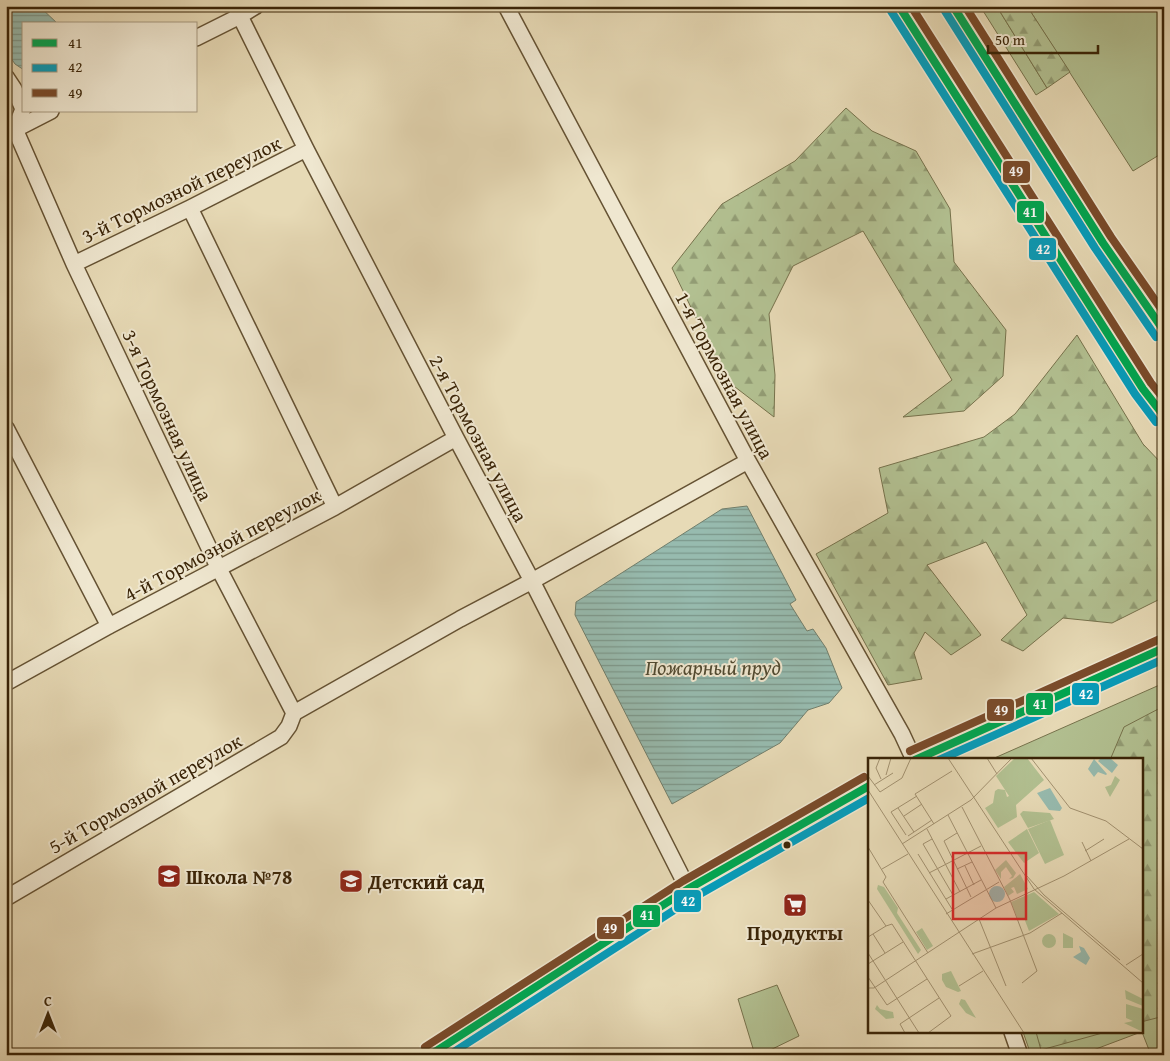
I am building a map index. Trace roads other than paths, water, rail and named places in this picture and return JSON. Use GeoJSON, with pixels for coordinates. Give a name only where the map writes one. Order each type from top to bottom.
{"type":"FeatureCollection","features":[{"type":"Feature","properties":{"kind":"main road"},"geometry":{"type":"LineString","coordinates":[[899,6],[1137,380],[1164,416]]}},
{"type":"Feature","properties":{"kind":"main road"},"geometry":{"type":"LineString","coordinates":[[953,6],[1104,243],[1164,331]]}},
{"type":"Feature","properties":{"kind":"main road"},"geometry":{"type":"LineString","coordinates":[[918,758],[1164,648]]}},
{"type":"Feature","properties":{"kind":"main road"},"geometry":{"type":"LineString","coordinates":[[430,1055],[688,889],[868,787]]}},
{"type":"Feature","properties":{"kind":"street"},"geometry":{"type":"LineString","coordinates":[[198,37],[237,11],[256,6]]}},
{"type":"Feature","properties":{"kind":"street","name":"1-я Тормозная улица"},"geometry":{"type":"LineString","coordinates":[[506,6],[748,461],[902,734],[913,758]]}},
{"type":"Feature","properties":{"kind":"street","name":"2-я Тормозная улица"},"geometry":{"type":"LineString","coordinates":[[237,11],[306,149],[532,581],[688,889]]}},
{"type":"Feature","properties":{"kind":"street"},"geometry":{"type":"LineString","coordinates":[[6,77],[22,107]]}},
{"type":"Feature","properties":{"kind":"street"},"geometry":{"type":"LineString","coordinates":[[11,132],[22,111]]}},
{"type":"Feature","properties":{"kind":"street"},"geometry":{"type":"LineString","coordinates":[[11,132],[49,112]]}},
{"type":"Feature","properties":{"kind":"street","name":"3-я Тормозная улица"},"geometry":{"type":"LineString","coordinates":[[11,132],[219,569],[294,713]]}},
{"type":"Feature","properties":{"kind":"street","name":"3-й Тормозной переулок"},"geometry":{"type":"LineString","coordinates":[[74,264],[306,149]]}},
{"type":"Feature","properties":{"kind":"street"},"geometry":{"type":"LineString","coordinates":[[190,208],[335,508]]}},
{"type":"Feature","properties":{"kind":"street"},"geometry":{"type":"LineString","coordinates":[[6,428],[109,626]]}},
{"type":"Feature","properties":{"kind":"street","name":"4-й Тормозной переулок"},"geometry":{"type":"LineString","coordinates":[[6,682],[335,508],[456,438]]}},
{"type":"Feature","properties":{"kind":"street"},"geometry":{"type":"LineString","coordinates":[[294,713],[460,619],[748,461]]}},
{"type":"Feature","properties":{"kind":"street","name":"5-й Тормозной переулок"},"geometry":{"type":"LineString","coordinates":[[6,898],[281,737],[289,726],[294,713]]}},
{"type":"Feature","properties":{"kind":"street"},"geometry":{"type":"LineString","coordinates":[[1013,1034],[1020,1055]]}},
{"type":"Feature","properties":{"kind":"water"},"geometry":{"type":"Polygon","coordinates":[[[6,6],[39,6],[56,22],[22,22],[22,69],[15,64],[6,51],[6,6]]]}},
{"type":"Feature","properties":{"kind":"water","name":"Пожарный пруд"},"geometry":{"type":"Polygon","coordinates":[[[747,506],[796,600],[790,604],[807,631],[813,629],[826,648],[842,688],[829,703],[808,710],[780,743],[672,804],[575,615],[576,602],[722,509],[747,506]]]}},
{"type":"Feature","properties":{"kind":"place","name":"Школа №78"},"geometry":{"type":"Point","coordinates":[169,876]}},
{"type":"Feature","properties":{"kind":"place","name":"Детский сад"},"geometry":{"type":"Point","coordinates":[351,881]}},
{"type":"Feature","properties":{"kind":"place","name":"Продукты"},"geometry":{"type":"Point","coordinates":[795,905]}}]}
